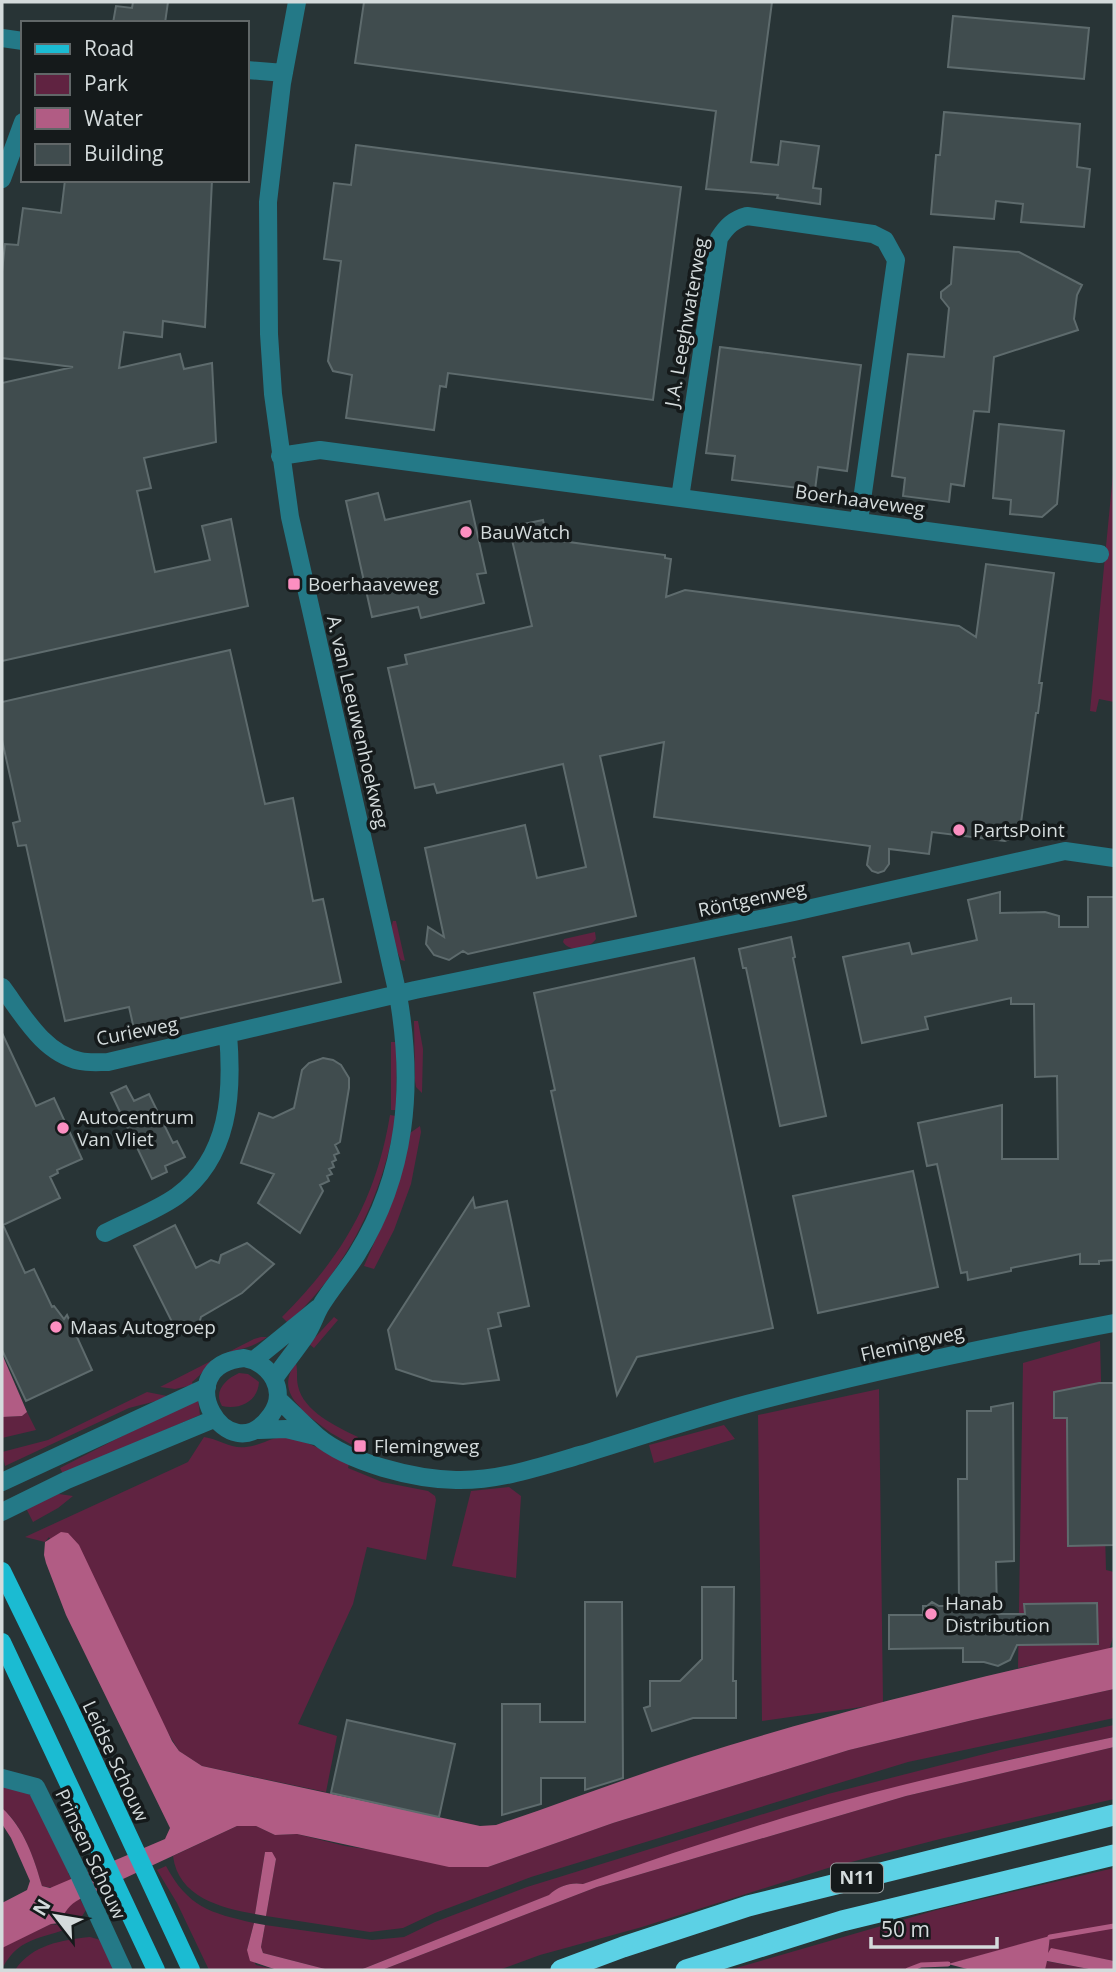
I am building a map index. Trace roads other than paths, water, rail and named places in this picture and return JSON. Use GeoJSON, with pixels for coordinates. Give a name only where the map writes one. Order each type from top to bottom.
{"type":"FeatureCollection","features":[{"type":"Feature","properties":{"kind":"highway","name":"N11"},"geometry":{"type":"LineString","coordinates":[[561,1970],[748,1906],[1114,1815]]}},
{"type":"Feature","properties":{"kind":"highway","name":"N11"},"geometry":{"type":"LineString","coordinates":[[686,1970],[842,1921],[1114,1855]]}},
{"type":"Feature","properties":{"kind":"main road","name":"Leidse Schouw"},"geometry":{"type":"LineString","coordinates":[[2,1571],[191,1970]]}},
{"type":"Feature","properties":{"kind":"main road"},"geometry":{"type":"LineString","coordinates":[[2,1642],[156,1970]]}},
{"type":"Feature","properties":{"kind":"street","name":"A. van Leeuwenhoekweg"},"geometry":{"type":"LineString","coordinates":[[274,1379],[307,1334],[321,1306],[370,1231],[388,1187],[396,1158],[404,1124],[407,1077],[405,1036],[398,995],[290,517],[280,456],[269,334],[268,202],[284,73],[297,2]]}},
{"type":"Feature","properties":{"kind":"street"},"geometry":{"type":"LineString","coordinates":[[2,38],[21,41]]}},
{"type":"Feature","properties":{"kind":"street"},"geometry":{"type":"LineString","coordinates":[[248,69],[284,73]]}},
{"type":"Feature","properties":{"kind":"street"},"geometry":{"type":"LineString","coordinates":[[2,179],[21,127]]}},
{"type":"Feature","properties":{"kind":"street","name":"J.A. Leeghwaterweg"},"geometry":{"type":"LineString","coordinates":[[680,498],[719,238],[726,227],[736,219],[747,216],[873,234],[885,240],[896,260],[859,521]]}},
{"type":"Feature","properties":{"kind":"street","name":"Boerhaaveweg"},"geometry":{"type":"LineString","coordinates":[[280,456],[320,450],[1100,554]]}},
{"type":"Feature","properties":{"kind":"street","name":"Röntgenweg"},"geometry":{"type":"LineString","coordinates":[[398,995],[794,912],[1065,851],[1114,858]]}},
{"type":"Feature","properties":{"kind":"street","name":"Curieweg"},"geometry":{"type":"LineString","coordinates":[[2,987],[39,1037],[59,1053],[81,1061],[108,1062],[398,995]]}},
{"type":"Feature","properties":{"kind":"street"},"geometry":{"type":"LineString","coordinates":[[105,1233],[176,1196],[196,1178],[210,1157],[223,1126],[230,1095],[228,1034]]}},
{"type":"Feature","properties":{"kind":"street","name":"A. van Leeuwenhoekweg"},"geometry":{"type":"LineString","coordinates":[[254,1360],[321,1306]]}},
{"type":"Feature","properties":{"kind":"street","name":"Flemingweg"},"geometry":{"type":"LineString","coordinates":[[278,1399],[318,1437],[344,1452],[399,1473],[454,1480],[505,1476],[746,1405],[956,1354],[1114,1323]]}},
{"type":"Feature","properties":{"kind":"street"},"geometry":{"type":"LineString","coordinates":[[244,1358],[254,1360],[262,1364],[274,1379],[278,1399],[275,1408],[259,1430],[235,1432],[214,1419],[207,1404],[207,1387],[216,1369],[225,1363],[244,1358]]}},
{"type":"Feature","properties":{"kind":"street"},"geometry":{"type":"LineString","coordinates":[[2,1482],[207,1387]]}},
{"type":"Feature","properties":{"kind":"street"},"geometry":{"type":"LineString","coordinates":[[2,1512],[67,1480],[214,1419]]}},
{"type":"Feature","properties":{"kind":"street","name":"Flemingweg"},"geometry":{"type":"LineString","coordinates":[[259,1430],[286,1429],[318,1437]]}},
{"type":"Feature","properties":{"kind":"street","name":"Prinsen Schouw"},"geometry":{"type":"LineString","coordinates":[[2,1777],[36,1787],[123,1970]]}},
{"type":"Feature","properties":{"kind":"water"},"geometry":{"type":"Polygon","coordinates":[[[2,1354],[27,1412],[22,1416],[2,1417],[2,1354]]]}},
{"type":"Feature","properties":{"kind":"water"},"geometry":{"type":"Polygon","coordinates":[[[61,1532],[68,1533],[79,1545],[179,1751],[202,1766],[480,1826],[496,1825],[668,1765],[849,1711],[1114,1647],[1114,1689],[849,1750],[613,1823],[488,1867],[449,1867],[297,1834],[275,1835],[256,1826],[237,1826],[80,1899],[68,1909],[60,1923],[51,1924],[2,1948],[2,1903],[27,1890],[30,1881],[2,1824],[2,1808],[22,1834],[32,1854],[42,1886],[50,1888],[165,1839],[170,1828],[66,1615],[46,1563],[45,1542],[61,1532]]]}},
{"type":"Feature","properties":{"kind":"water"},"geometry":{"type":"Polygon","coordinates":[[[1114,1737],[1114,1747],[906,1796],[597,1887],[382,1970],[360,1970],[549,1895],[565,1885],[583,1884],[753,1827],[848,1799],[1114,1737]]]}},
{"type":"Feature","properties":{"kind":"water"},"geometry":{"type":"Polygon","coordinates":[[[265,1852],[272,1852],[276,1859],[266,1916],[255,1914],[265,1852]]]}},
{"type":"Feature","properties":{"kind":"water"},"geometry":{"type":"Polygon","coordinates":[[[254,1923],[265,1925],[261,1947],[263,1953],[329,1970],[277,1970],[250,1961],[247,1950],[254,1923]]]}},
{"type":"Feature","properties":{"kind":"water"},"geometry":{"type":"Polygon","coordinates":[[[1050,1936],[1048,1953],[1051,1948],[1114,1961],[1114,1970],[1094,1970],[1047,1961],[1045,1970],[971,1970],[948,1964],[1050,1936]]]}},
{"type":"Feature","properties":{"kind":"waterway"},"geometry":{"type":"LineString","coordinates":[[1050,1937],[1114,1926]]}},
{"type":"Feature","properties":{"kind":"waterway"},"geometry":{"type":"LineString","coordinates":[[908,1970],[921,1965],[948,1964]]}},
{"type":"Feature","properties":{"kind":"place","name":"BauWatch"},"geometry":{"type":"Point","coordinates":[466,532]}},
{"type":"Feature","properties":{"kind":"place","name":"Boerhaaveweg"},"geometry":{"type":"Point","coordinates":[294,584]}},
{"type":"Feature","properties":{"kind":"place","name":"PartsPoint"},"geometry":{"type":"Point","coordinates":[959,830]}},
{"type":"Feature","properties":{"kind":"place","name":"Autocentrum Van Vliet"},"geometry":{"type":"Point","coordinates":[63,1128]}},
{"type":"Feature","properties":{"kind":"place","name":"Maas Autogroep"},"geometry":{"type":"Point","coordinates":[56,1327]}},
{"type":"Feature","properties":{"kind":"place","name":"Flemingweg"},"geometry":{"type":"Point","coordinates":[360,1446]}},
{"type":"Feature","properties":{"kind":"place","name":"Hanab Distribution"},"geometry":{"type":"Point","coordinates":[931,1614]}}]}
